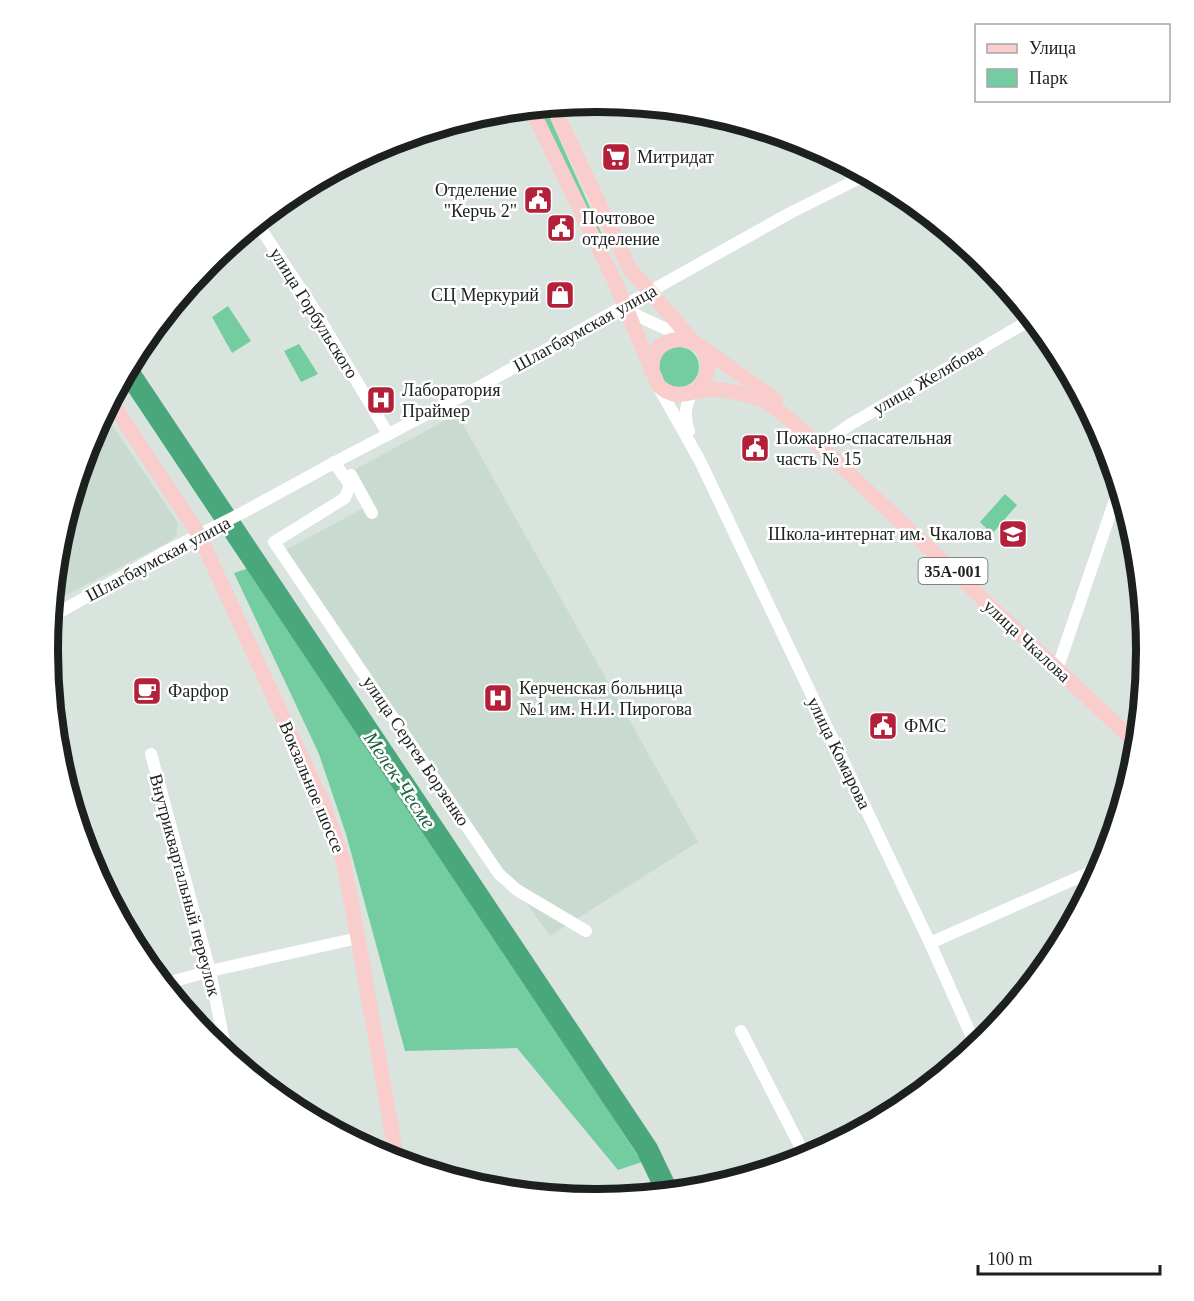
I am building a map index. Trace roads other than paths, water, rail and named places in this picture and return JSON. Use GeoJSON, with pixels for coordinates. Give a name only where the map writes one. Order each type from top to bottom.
{"type":"FeatureCollection","features":[{"type":"Feature","properties":{"kind":"main road"},"geometry":{"type":"LineString","coordinates":[[557,114],[630,269],[703,351],[709,366],[708,375],[695,391]]}},
{"type":"Feature","properties":{"kind":"main road","name":"улица Комарова"},"geometry":{"type":"LineString","coordinates":[[535,116],[626,306],[653,376]]}},
{"type":"Feature","properties":{"kind":"main road"},"geometry":{"type":"LineString","coordinates":[[653,376],[654,354],[665,343],[682,339],[696,344]]}},
{"type":"Feature","properties":{"kind":"main road","name":"улица Чкалова"},"geometry":{"type":"LineString","coordinates":[[696,344],[822,443],[1059,665],[1130,728]]}},
{"type":"Feature","properties":{"kind":"main road","name":"улица Чкалова"},"geometry":{"type":"LineString","coordinates":[[653,376],[663,389],[678,395],[695,391],[738,392],[768,399]]}},
{"type":"Feature","properties":{"kind":"main road","name":"Вокзальное шоссе"},"geometry":{"type":"LineString","coordinates":[[116,408],[205,532],[324,806],[343,860],[395,1149]]}},
{"type":"Feature","properties":{"kind":"main road","name":"улица Чкалова"},"geometry":{"type":"LineString","coordinates":[[1059,665],[1129,735]]}},
{"type":"Feature","properties":{"kind":"street","name":"Шлагбаумская улица"},"geometry":{"type":"LineString","coordinates":[[60,612],[165,552],[479,387],[790,213],[857,179]]}},
{"type":"Feature","properties":{"kind":"street","name":"улица Горбульского"},"geometry":{"type":"LineString","coordinates":[[261,230],[312,306],[388,434]]}},
{"type":"Feature","properties":{"kind":"street"},"geometry":{"type":"LineString","coordinates":[[626,306],[638,316],[696,344]]}},
{"type":"Feature","properties":{"kind":"street","name":"улица Желябова"},"geometry":{"type":"LineString","coordinates":[[822,443],[1024,323]]}},
{"type":"Feature","properties":{"kind":"street","name":"улица Комарова"},"geometry":{"type":"LineString","coordinates":[[653,376],[700,461],[930,943],[972,1037]]}},
{"type":"Feature","properties":{"kind":"street","name":"улица Комарова"},"geometry":{"type":"LineString","coordinates":[[695,391],[686,407],[686,417],[700,461]]}},
{"type":"Feature","properties":{"kind":"street"},"geometry":{"type":"LineString","coordinates":[[337,461],[372,513]]}},
{"type":"Feature","properties":{"kind":"street","name":"улица Сергея Борзенко"},"geometry":{"type":"LineString","coordinates":[[352,483],[345,498],[274,542],[499,874],[517,890],[586,931]]}},
{"type":"Feature","properties":{"kind":"street"},"geometry":{"type":"LineString","coordinates":[[1059,665],[1114,502]]}},
{"type":"Feature","properties":{"kind":"street","name":"Внутриквартальный переулок"},"geometry":{"type":"LineString","coordinates":[[151,754],[210,971],[223,1038]]}},
{"type":"Feature","properties":{"kind":"street"},"geometry":{"type":"LineString","coordinates":[[930,943],[1087,874]]}},
{"type":"Feature","properties":{"kind":"street"},"geometry":{"type":"LineString","coordinates":[[173,982],[358,938]]}},
{"type":"Feature","properties":{"kind":"street"},"geometry":{"type":"LineString","coordinates":[[741,1031],[801,1149]]}},
{"type":"Feature","properties":{"kind":"waterway","name":"Мелек-Чесме"},"geometry":{"type":"LineString","coordinates":[[133,378],[647,1149],[664,1184]]}},
{"type":"Feature","properties":{"kind":"place","name":"Митридат"},"geometry":{"type":"Point","coordinates":[616,157]}},
{"type":"Feature","properties":{"kind":"place","name":"Отделение \"Керчь 2\""},"geometry":{"type":"Point","coordinates":[538,200]}},
{"type":"Feature","properties":{"kind":"place","name":"Почтовое отделение"},"geometry":{"type":"Point","coordinates":[561,228]}},
{"type":"Feature","properties":{"kind":"place","name":"СЦ Меркурий"},"geometry":{"type":"Point","coordinates":[560,295]}},
{"type":"Feature","properties":{"kind":"place","name":"Лаборатория Праймер"},"geometry":{"type":"Point","coordinates":[381,400]}},
{"type":"Feature","properties":{"kind":"place","name":"Пожарно-спасательная часть № 15"},"geometry":{"type":"Point","coordinates":[755,448]}},
{"type":"Feature","properties":{"kind":"place","name":"Школа-интернат им. Чкалова"},"geometry":{"type":"Point","coordinates":[1013,534]}},
{"type":"Feature","properties":{"kind":"place","name":"Фарфор"},"geometry":{"type":"Point","coordinates":[147,691]}},
{"type":"Feature","properties":{"kind":"place","name":"Керченская больница №1 им. Н.И. Пирогова"},"geometry":{"type":"Point","coordinates":[498,698]}},
{"type":"Feature","properties":{"kind":"place","name":"ФМС"},"geometry":{"type":"Point","coordinates":[883,726]}}]}
